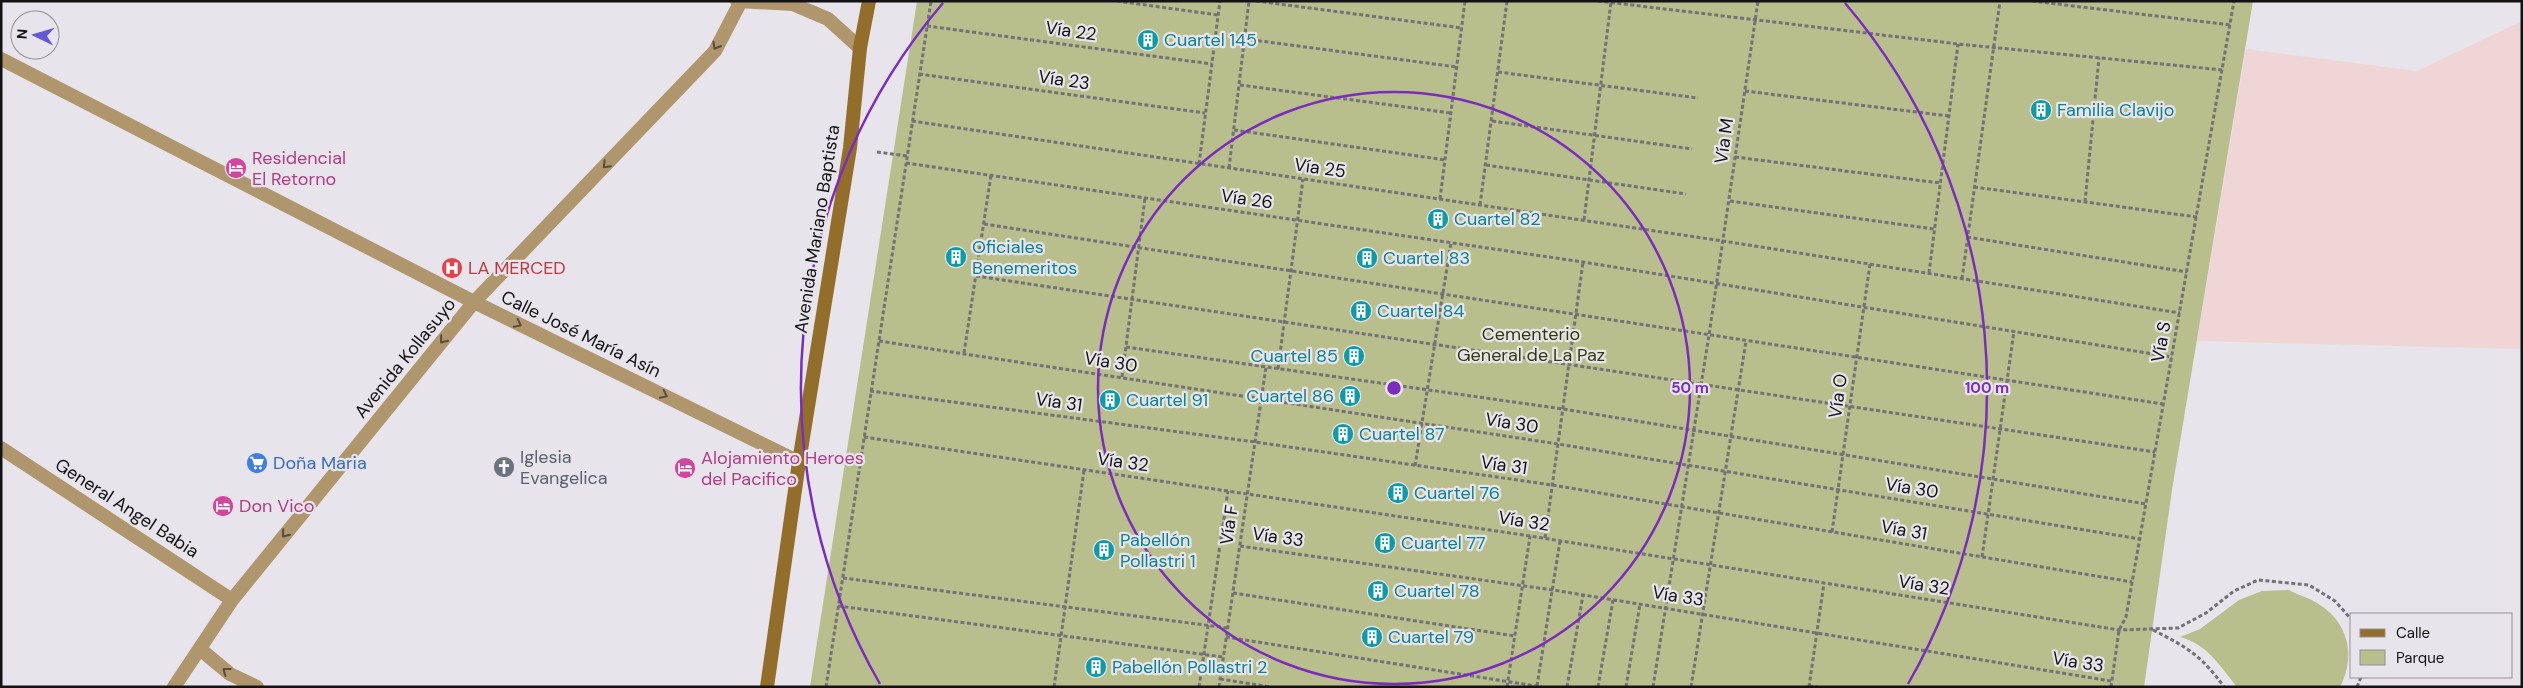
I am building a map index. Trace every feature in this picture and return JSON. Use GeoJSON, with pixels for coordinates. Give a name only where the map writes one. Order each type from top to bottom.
{"type":"FeatureCollection","features":[{"type":"Feature","properties":{"kind":"main road","name":"Avenida Mariano Baptista"},"geometry":{"type":"LineString","coordinates":[[767,687],[799,462],[850,148],[860,48],[869,1]]}},
{"type":"Feature","properties":{"kind":"street"},"geometry":{"type":"LineString","coordinates":[[739,2],[793,4],[828,19],[860,48]]}},
{"type":"Feature","properties":{"kind":"street","name":"Avenida Kollasuyo"},"geometry":{"type":"LineString","coordinates":[[174,687],[232,600],[474,302],[715,51],[739,2]]}},
{"type":"Feature","properties":{"kind":"street","name":"Calle José María Asín"},"geometry":{"type":"LineString","coordinates":[[1,59],[474,302],[799,462]]}},
{"type":"Feature","properties":{"kind":"street","name":"General Angel Babia"},"geometry":{"type":"LineString","coordinates":[[1,448],[232,600]]}},
{"type":"Feature","properties":{"kind":"street"},"geometry":{"type":"LineString","coordinates":[[200,649],[230,674],[257,687]]}},
{"type":"Feature","properties":{"kind":"path"},"geometry":{"type":"LineString","coordinates":[[826,687],[930,1]]}},
{"type":"Feature","properties":{"kind":"path"},"geometry":{"type":"LineString","coordinates":[[1117,1],[1218,15]]}},
{"type":"Feature","properties":{"kind":"path"},"geometry":{"type":"LineString","coordinates":[[1199,164],[1220,1]]}},
{"type":"Feature","properties":{"kind":"path"},"geometry":{"type":"LineString","coordinates":[[1229,168],[1249,1]]}},
{"type":"Feature","properties":{"kind":"path"},"geometry":{"type":"LineString","coordinates":[[1256,1],[1462,28]]}},
{"type":"Feature","properties":{"kind":"path"},"geometry":{"type":"LineString","coordinates":[[1440,199],[1465,1]]}},
{"type":"Feature","properties":{"kind":"path"},"geometry":{"type":"LineString","coordinates":[[1480,205],[1507,1]]}},
{"type":"Feature","properties":{"kind":"path"},"geometry":{"type":"LineString","coordinates":[[1598,1],[1994,48],[2224,70]]}},
{"type":"Feature","properties":{"kind":"path","name":"Vía M"},"geometry":{"type":"LineString","coordinates":[[1653,687],[1724,241],[1758,1]]}},
{"type":"Feature","properties":{"kind":"path"},"geometry":{"type":"LineString","coordinates":[[1962,279],[2000,1]]}},
{"type":"Feature","properties":{"kind":"path"},"geometry":{"type":"LineString","coordinates":[[2032,1],[2231,25]]}},
{"type":"Feature","properties":{"kind":"path","name":"Vía S"},"geometry":{"type":"LineString","coordinates":[[2110,687],[2119,630],[2126,617],[2224,70],[2234,1]]}},
{"type":"Feature","properties":{"kind":"path"},"geometry":{"type":"LineString","coordinates":[[1584,220],[1611,2]]}},
{"type":"Feature","properties":{"kind":"path","name":"Vía 22"},"geometry":{"type":"LineString","coordinates":[[927,26],[1212,64]]}},
{"type":"Feature","properties":{"kind":"path"},"geometry":{"type":"LineString","coordinates":[[1245,39],[1457,67]]}},
{"type":"Feature","properties":{"kind":"path"},"geometry":{"type":"LineString","coordinates":[[1929,273],[1958,44]]}},
{"type":"Feature","properties":{"kind":"path"},"geometry":{"type":"LineString","coordinates":[[2085,202],[2099,58]]}},
{"type":"Feature","properties":{"kind":"path"},"geometry":{"type":"LineString","coordinates":[[1498,72],[1698,98]]}},
{"type":"Feature","properties":{"kind":"path","name":"Vía 23"},"geometry":{"type":"LineString","coordinates":[[919,74],[1205,113]]}},
{"type":"Feature","properties":{"kind":"path"},"geometry":{"type":"LineString","coordinates":[[1240,85],[1451,113]]}},
{"type":"Feature","properties":{"kind":"path"},"geometry":{"type":"LineString","coordinates":[[1745,91],[1949,116]]}},
{"type":"Feature","properties":{"kind":"path","name":"Vía 25"},"geometry":{"type":"LineString","coordinates":[[912,121],[1724,241],[2180,313]]}},
{"type":"Feature","properties":{"kind":"path"},"geometry":{"type":"LineString","coordinates":[[1492,121],[1692,149]]}},
{"type":"Feature","properties":{"kind":"path"},"geometry":{"type":"LineString","coordinates":[[1234,130],[1446,160]]}},
{"type":"Feature","properties":{"kind":"path"},"geometry":{"type":"LineString","coordinates":[[1735,156],[1940,183]]}},
{"type":"Feature","properties":{"kind":"path","name":"Vía 26"},"geometry":{"type":"LineString","coordinates":[[906,163],[1583,262],[2172,357]]}},
{"type":"Feature","properties":{"kind":"path"},"geometry":{"type":"LineString","coordinates":[[1486,165],[1686,194]]}},
{"type":"Feature","properties":{"kind":"path"},"geometry":{"type":"LineString","coordinates":[[964,353],[991,175]]}},
{"type":"Feature","properties":{"kind":"path"},"geometry":{"type":"LineString","coordinates":[[1278,369],[1303,179]]}},
{"type":"Feature","properties":{"kind":"path"},"geometry":{"type":"LineString","coordinates":[[1974,187],[2197,217]]}},
{"type":"Feature","properties":{"kind":"path"},"geometry":{"type":"LineString","coordinates":[[1122,377],[1145,198]]}},
{"type":"Feature","properties":{"kind":"path"},"geometry":{"type":"LineString","coordinates":[[1730,201],[1934,229]]}},
{"type":"Feature","properties":{"kind":"path"},"geometry":{"type":"LineString","coordinates":[[984,224],[2163,404]]}},
{"type":"Feature","properties":{"kind":"path"},"geometry":{"type":"LineString","coordinates":[[1967,236],[2187,272]]}},
{"type":"Feature","properties":{"kind":"path"},"geometry":{"type":"LineString","coordinates":[[1416,466],[1451,243]]}},
{"type":"Feature","properties":{"kind":"path"},"geometry":{"type":"LineString","coordinates":[[1545,538],[1583,262]]}},
{"type":"Feature","properties":{"kind":"path","name":"Vía O"},"geometry":{"type":"LineString","coordinates":[[1832,532],[1870,264]]}},
{"type":"Feature","properties":{"kind":"path"},"geometry":{"type":"LineString","coordinates":[[976,276],[2155,452]]}},
{"type":"Feature","properties":{"kind":"path"},"geometry":{"type":"LineString","coordinates":[[1982,557],[2014,332]]}},
{"type":"Feature","properties":{"kind":"path","name":"Vía 30"},"geometry":{"type":"LineString","coordinates":[[879,341],[1558,444],[2140,539]]}},
{"type":"Feature","properties":{"kind":"path"},"geometry":{"type":"LineString","coordinates":[[1691,687],[1746,341]]}},
{"type":"Feature","properties":{"kind":"path"},"geometry":{"type":"LineString","coordinates":[[1126,347],[1563,409],[2146,504]]}},
{"type":"Feature","properties":{"kind":"path","name":"Vía F"},"geometry":{"type":"LineString","coordinates":[[1219,687],[1266,367]]}},
{"type":"Feature","properties":{"kind":"path","name":"Vía 31"},"geometry":{"type":"LineString","coordinates":[[870,391],[1255,442],[1552,485],[2132,582]]}},
{"type":"Feature","properties":{"kind":"path","name":"Vía 32"},"geometry":{"type":"LineString","coordinates":[[864,437],[1545,538],[2119,630],[2178,628],[2206,613],[2234,591],[2258,580],[2309,585],[2335,602],[2350,618]]}},
{"type":"Feature","properties":{"kind":"path"},"geometry":{"type":"LineString","coordinates":[[1054,687],[1084,470]]}},
{"type":"Feature","properties":{"kind":"path"},"geometry":{"type":"LineString","coordinates":[[1199,687],[1228,491]]}},
{"type":"Feature","properties":{"kind":"path"},"geometry":{"type":"LineString","coordinates":[[1507,687],[1530,536]]}},
{"type":"Feature","properties":{"kind":"path"},"geometry":{"type":"LineString","coordinates":[[1537,686],[1560,541]]}},
{"type":"Feature","properties":{"kind":"path","name":"Vía 33"},"geometry":{"type":"LineString","coordinates":[[1240,546],[1523,585],[2112,681]]}},
{"type":"Feature","properties":{"kind":"path"},"geometry":{"type":"LineString","coordinates":[[843,578],[1228,628]]}},
{"type":"Feature","properties":{"kind":"path"},"geometry":{"type":"LineString","coordinates":[[1816,687],[1809,686],[1824,583]]}},
{"type":"Feature","properties":{"kind":"path"},"geometry":{"type":"LineString","coordinates":[[1232,593],[1515,636]]}},
{"type":"Feature","properties":{"kind":"path"},"geometry":{"type":"LineString","coordinates":[[1567,687],[1583,595]]}},
{"type":"Feature","properties":{"kind":"path"},"geometry":{"type":"LineString","coordinates":[[1598,687],[1613,600]]}},
{"type":"Feature","properties":{"kind":"path"},"geometry":{"type":"LineString","coordinates":[[1626,687],[1640,604]]}},
{"type":"Feature","properties":{"kind":"path"},"geometry":{"type":"LineString","coordinates":[[838,606],[1223,657]]}},
{"type":"Feature","properties":{"kind":"path"},"geometry":{"type":"LineString","coordinates":[[2153,629],[2191,649],[2210,667],[2224,687]]}},
{"type":"Feature","properties":{"kind":"path"},"geometry":{"type":"LineString","coordinates":[[1226,637],[1542,687]]}},
{"type":"Feature","properties":{"kind":"path"},"geometry":{"type":"LineString","coordinates":[[1220,679],[1271,687]]}},
{"type":"Feature","properties":{"kind":"shaded area"},"geometry":{"type":"Polygon","coordinates":[[[2522,21],[2522,349],[2197,341],[2246,49],[2417,71],[2522,21]]]}},
{"type":"Feature","properties":{"kind":"green space","name":"Cementerio General de La Paz"},"geometry":{"type":"Polygon","coordinates":[[[917,1],[2253,1],[2172,490],[2144,687],[810,687],[917,1]]]}},
{"type":"Feature","properties":{"kind":"green space"},"geometry":{"type":"Polygon","coordinates":[[[2289,590],[2314,601],[2328,611],[2343,630],[2348,652],[2348,663],[2340,687],[2237,687],[2205,650],[2190,640],[2180,637],[2200,629],[2239,600],[2262,591],[2289,590]]]}},
{"type":"Feature","properties":{"kind":"place","name":"Cuartel 145"},"geometry":{"type":"Point","coordinates":[1148,40]}},
{"type":"Feature","properties":{"kind":"place","name":"Familia Clavijo"},"geometry":{"type":"Point","coordinates":[2041,110]}},
{"type":"Feature","properties":{"kind":"place","name":"Residencial El Retorno"},"geometry":{"type":"Point","coordinates":[236,168]}},
{"type":"Feature","properties":{"kind":"place","name":"Cuartel 82"},"geometry":{"type":"Point","coordinates":[1438,219]}},
{"type":"Feature","properties":{"kind":"place","name":"Oficiales Benemeritos"},"geometry":{"type":"Point","coordinates":[956,257]}},
{"type":"Feature","properties":{"kind":"place","name":"Cuartel 83"},"geometry":{"type":"Point","coordinates":[1367,258]}},
{"type":"Feature","properties":{"kind":"place","name":"LA MERCED"},"geometry":{"type":"Point","coordinates":[452,268]}},
{"type":"Feature","properties":{"kind":"place","name":"Cuartel 84"},"geometry":{"type":"Point","coordinates":[1361,311]}},
{"type":"Feature","properties":{"kind":"place","name":"Cuartel 85"},"geometry":{"type":"Point","coordinates":[1354,356]}},
{"type":"Feature","properties":{"kind":"place","name":"Cuartel 86"},"geometry":{"type":"Point","coordinates":[1350,396]}},
{"type":"Feature","properties":{"kind":"place","name":"Cuartel 91"},"geometry":{"type":"Point","coordinates":[1110,400]}},
{"type":"Feature","properties":{"kind":"place","name":"Cuartel 87"},"geometry":{"type":"Point","coordinates":[1343,434]}},
{"type":"Feature","properties":{"kind":"place","name":"Doña Maria"},"geometry":{"type":"Point","coordinates":[257,463]}},
{"type":"Feature","properties":{"kind":"place","name":"Iglesia Evangelica"},"geometry":{"type":"Point","coordinates":[504,467]}},
{"type":"Feature","properties":{"kind":"place","name":"Alojamiento Heroes del Pacifico"},"geometry":{"type":"Point","coordinates":[685,468]}},
{"type":"Feature","properties":{"kind":"place","name":"Cuartel 76"},"geometry":{"type":"Point","coordinates":[1398,493]}},
{"type":"Feature","properties":{"kind":"place","name":"Don Vico"},"geometry":{"type":"Point","coordinates":[223,506]}},
{"type":"Feature","properties":{"kind":"place","name":"Cuartel 77"},"geometry":{"type":"Point","coordinates":[1385,543]}},
{"type":"Feature","properties":{"kind":"place","name":"Pabellón Pollastri 1"},"geometry":{"type":"Point","coordinates":[1104,550]}},
{"type":"Feature","properties":{"kind":"place","name":"Cuartel 78"},"geometry":{"type":"Point","coordinates":[1378,591]}},
{"type":"Feature","properties":{"kind":"place","name":"Cuartel 79"},"geometry":{"type":"Point","coordinates":[1372,637]}},
{"type":"Feature","properties":{"kind":"place","name":"Pabellón Pollastri 2"},"geometry":{"type":"Point","coordinates":[1096,667]}}]}
